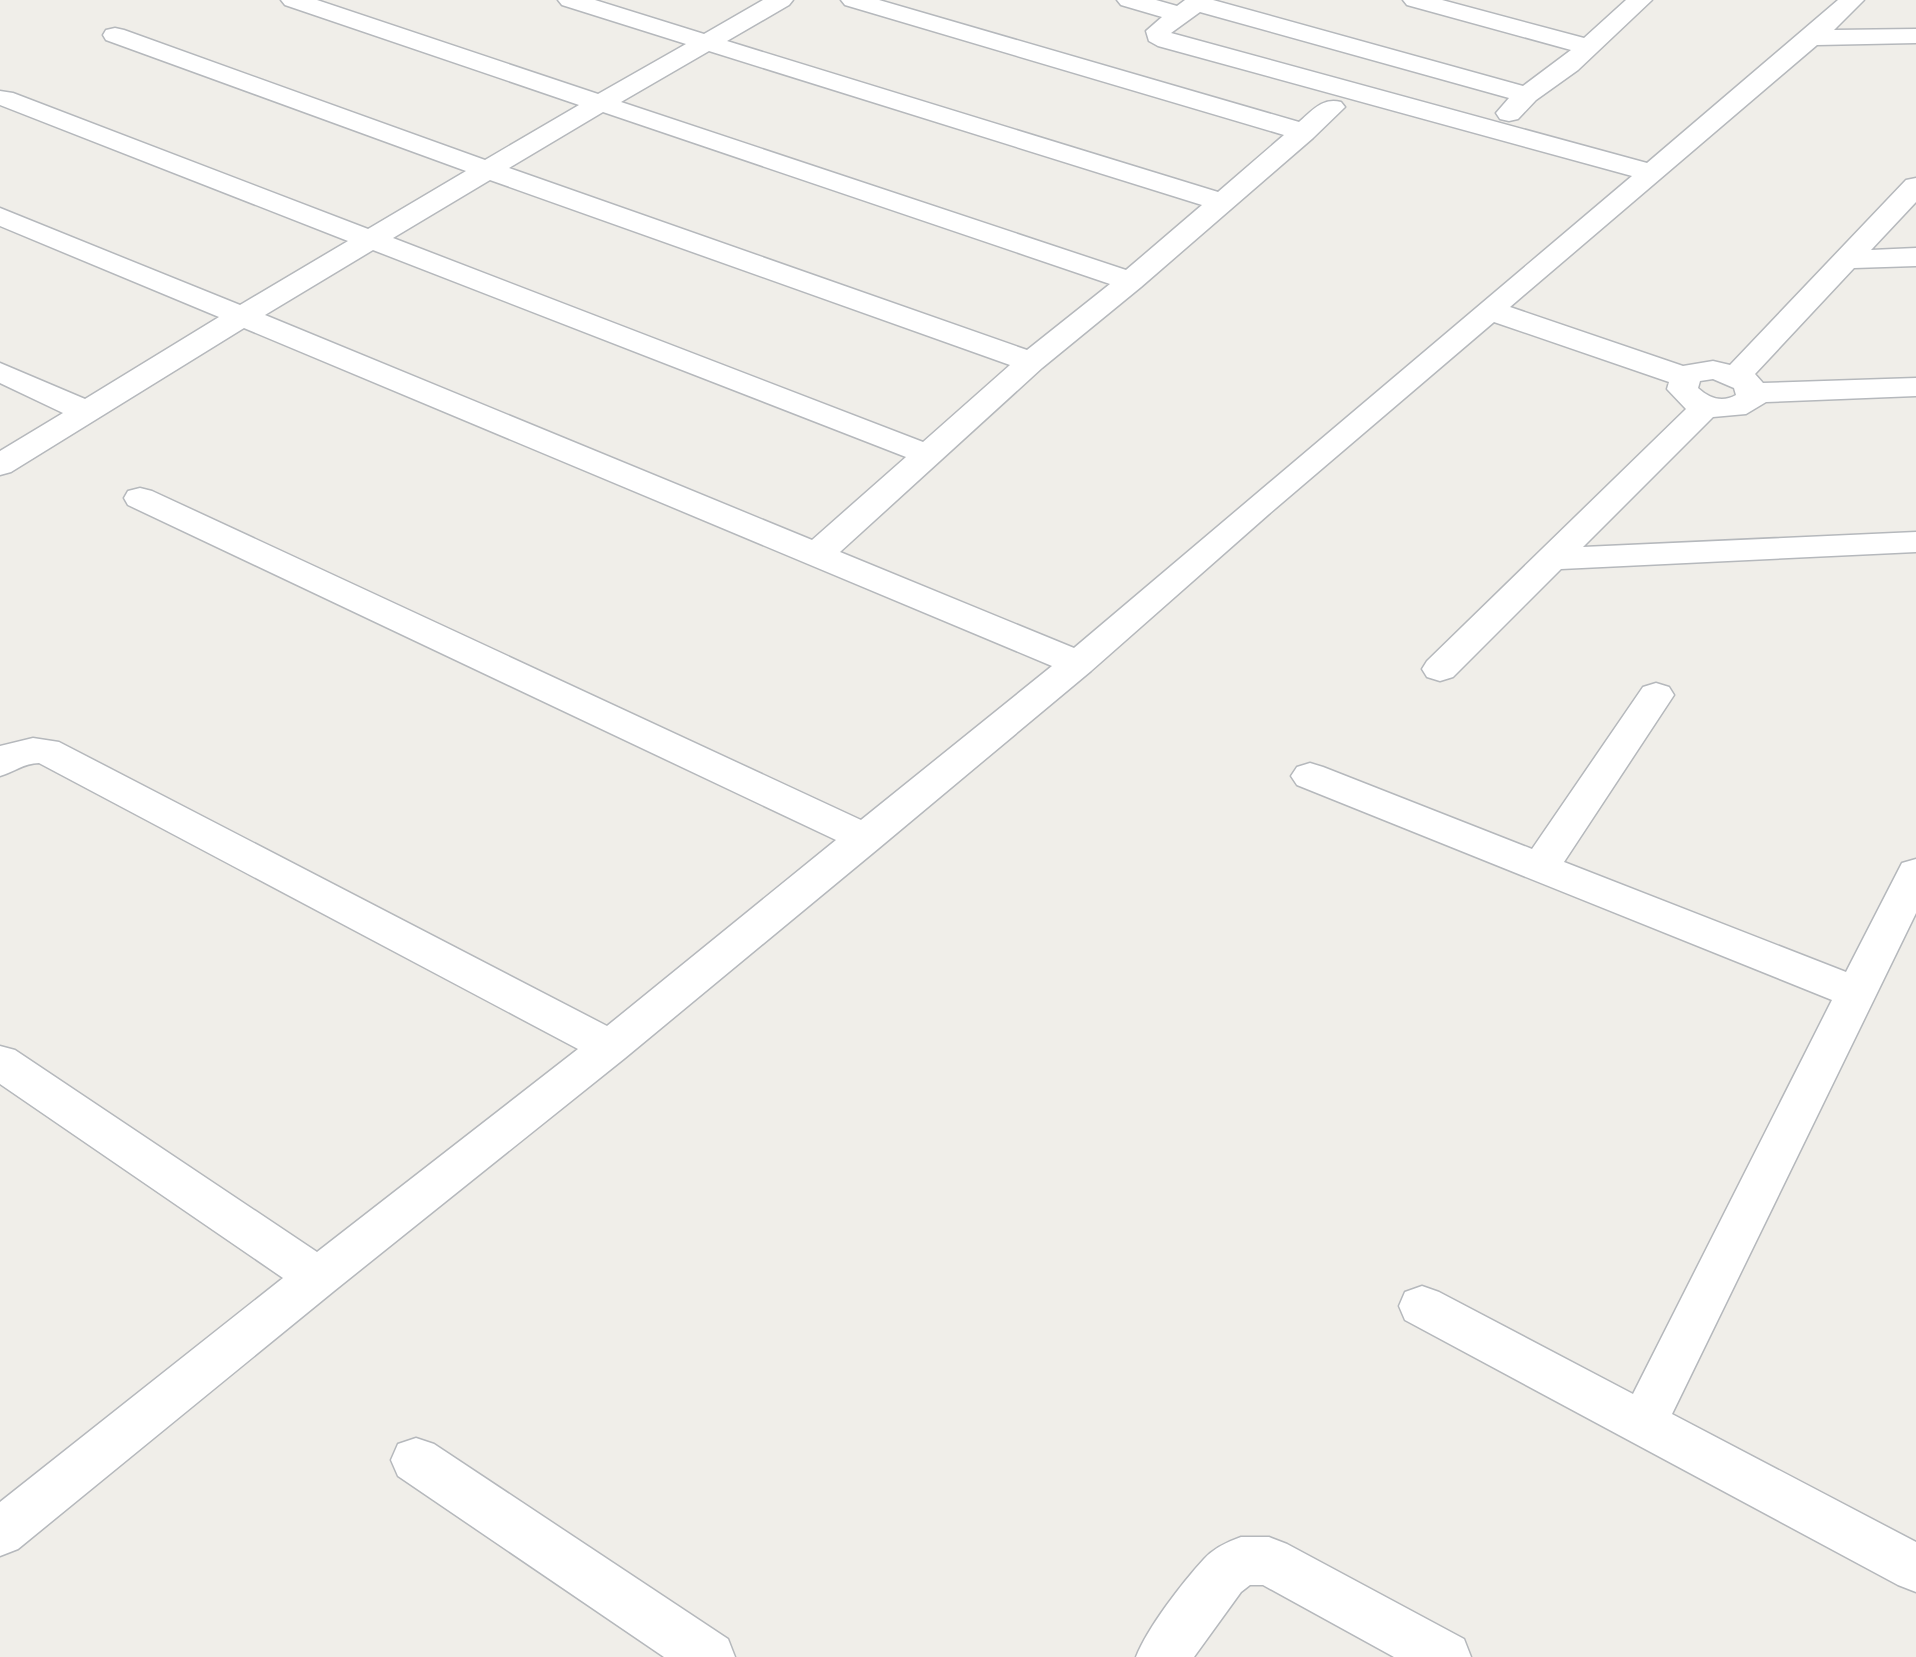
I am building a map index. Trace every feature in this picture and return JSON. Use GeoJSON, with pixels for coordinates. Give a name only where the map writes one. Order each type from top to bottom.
{"type":"FeatureCollection","features":[{"type":"Feature","properties":{"kind":"street"},"geometry":{"type":"LineString","coordinates":[[293,0],[1131,281]]}},
{"type":"Feature","properties":{"kind":"street"},"geometry":{"type":"LineString","coordinates":[[570,0],[1222,202]]}},
{"type":"Feature","properties":{"kind":"street"},"geometry":{"type":"LineString","coordinates":[[0,464],[242,316],[602,102],[780,0]]}},
{"type":"Feature","properties":{"kind":"street"},"geometry":{"type":"LineString","coordinates":[[853,0],[1304,132]]}},
{"type":"Feature","properties":{"kind":"street"},"geometry":{"type":"LineString","coordinates":[[1129,0],[1192,6],[1528,95]]}},
{"type":"Feature","properties":{"kind":"street"},"geometry":{"type":"LineString","coordinates":[[1415,0],[1589,47]]}},
{"type":"Feature","properties":{"kind":"street"},"geometry":{"type":"LineString","coordinates":[[1491,129],[1528,95],[1559,73],[1640,0]]}},
{"type":"Feature","properties":{"kind":"street"},"geometry":{"type":"LineString","coordinates":[[3,1525],[610,1048],[1078,663],[1811,38],[1852,0]]}},
{"type":"Feature","properties":{"kind":"street"},"geometry":{"type":"LineString","coordinates":[[1192,6],[1158,31],[1160,38],[1652,173]]}},
{"type":"Feature","properties":{"kind":"street"},"geometry":{"type":"LineString","coordinates":[[115,35],[1031,362]]}},
{"type":"Feature","properties":{"kind":"street"},"geometry":{"type":"LineString","coordinates":[[1811,38],[1916,36]]}},
{"type":"Feature","properties":{"kind":"street"},"geometry":{"type":"LineString","coordinates":[[4,98],[928,455]]}},
{"type":"Feature","properties":{"kind":"street"},"geometry":{"type":"LineString","coordinates":[[816,556],[1031,362],[1131,281],[1332,107]]}},
{"type":"Feature","properties":{"kind":"street"},"geometry":{"type":"LineString","coordinates":[[1745,385],[1844,260],[1916,187]]}},
{"type":"Feature","properties":{"kind":"street"},"geometry":{"type":"LineString","coordinates":[[0,216],[1078,663]]}},
{"type":"Feature","properties":{"kind":"street"},"geometry":{"type":"LineString","coordinates":[[1844,260],[1916,257]]}},
{"type":"Feature","properties":{"kind":"street"},"geometry":{"type":"LineString","coordinates":[[1489,310],[1685,377],[1702,370],[1745,385],[1916,387]]}},
{"type":"Feature","properties":{"kind":"street"},"geometry":{"type":"LineString","coordinates":[[0,372],[87,412]]}},
{"type":"Feature","properties":{"kind":"street"},"geometry":{"type":"LineString","coordinates":[[1685,377],[1682,389],[1686,396],[1717,409],[1739,407],[1752,399],[1745,385]]}},
{"type":"Feature","properties":{"kind":"street"},"geometry":{"type":"LineString","coordinates":[[1440,669],[1707,406]]}},
{"type":"Feature","properties":{"kind":"street"},"geometry":{"type":"LineString","coordinates":[[140,498],[865,838]]}},
{"type":"Feature","properties":{"kind":"street"},"geometry":{"type":"LineString","coordinates":[[1549,559],[1916,542]]}},
{"type":"Feature","properties":{"kind":"street"},"geometry":{"type":"LineString","coordinates":[[1539,869],[1656,695]]}},
{"type":"Feature","properties":{"kind":"street"},"geometry":{"type":"LineString","coordinates":[[0,763],[15,753],[32,749],[46,751],[610,1048]]}},
{"type":"Feature","properties":{"kind":"street"},"geometry":{"type":"LineString","coordinates":[[1310,776],[1857,993]]}},
{"type":"Feature","properties":{"kind":"street"},"geometry":{"type":"LineString","coordinates":[[1643,1423],[1916,873]]}},
{"type":"Feature","properties":{"kind":"street"},"geometry":{"type":"LineString","coordinates":[[0,1062],[318,1277]]}},
{"type":"Feature","properties":{"kind":"street"},"geometry":{"type":"LineString","coordinates":[[1422,1306],[1916,1568]]}},
{"type":"Feature","properties":{"kind":"street"},"geometry":{"type":"LineString","coordinates":[[416,1460],[709,1657]]}},
{"type":"Feature","properties":{"kind":"street"},"geometry":{"type":"LineString","coordinates":[[1162,1657],[1223,1576],[1241,1561],[1269,1562],[1279,1566],[1445,1657]]}}]}
